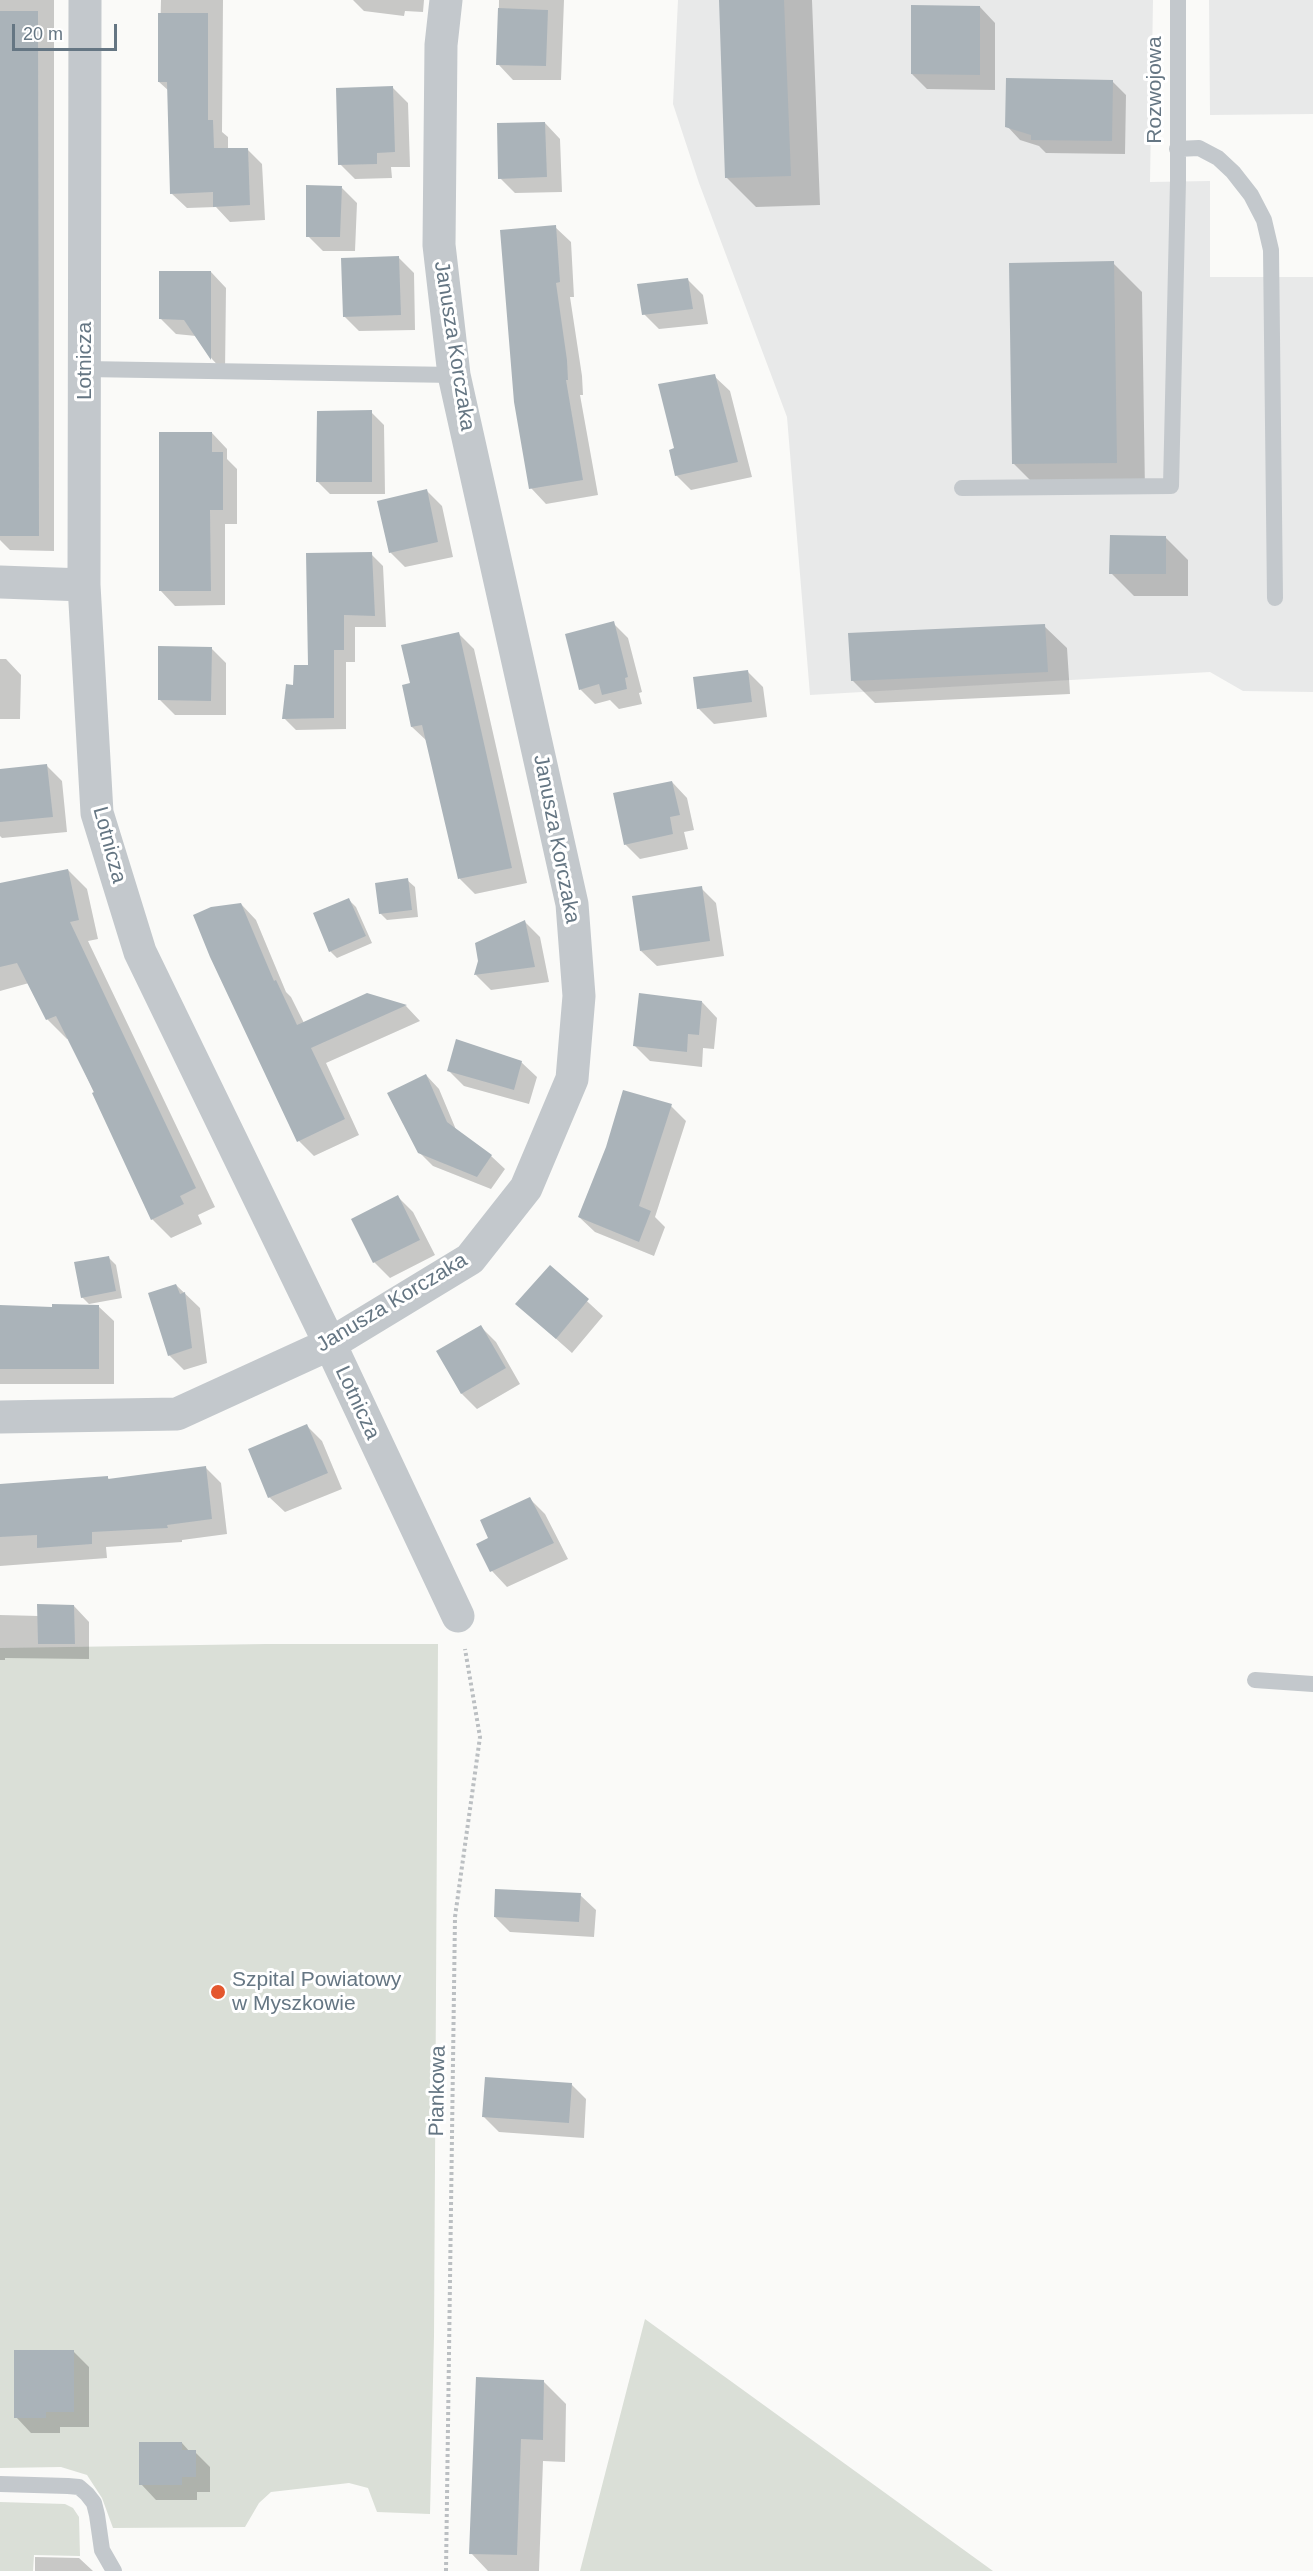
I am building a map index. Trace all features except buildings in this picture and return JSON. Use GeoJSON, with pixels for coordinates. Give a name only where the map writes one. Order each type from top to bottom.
{"type":"FeatureCollection","features":[{"type":"Feature","properties":{"kind":"street","name":"Lotnicza"},"geometry":{"type":"LineString","coordinates":[[85,0],[84,585],[97,813],[140,952],[330,1344],[458,1616]]}},
{"type":"Feature","properties":{"kind":"street","name":"Janusza Korczaka"},"geometry":{"type":"LineString","coordinates":[[0,1417],[177,1414],[330,1344],[470,1259],[526,1188],[572,1079],[579,996],[572,904],[454,375],[438,245],[441,45],[446,0]]}},
{"type":"Feature","properties":{"kind":"street"},"geometry":{"type":"LineString","coordinates":[[0,582],[84,585]]}},
{"type":"Feature","properties":{"kind":"lane","name":"Rozwojowa"},"geometry":{"type":"LineString","coordinates":[[962,488],[1171,486],[1178,181],[1178,0]]}},
{"type":"Feature","properties":{"kind":"lane"},"geometry":{"type":"LineString","coordinates":[[1177,149],[1199,148],[1218,158],[1233,172],[1251,195],[1264,220],[1271,250],[1275,598]]}},
{"type":"Feature","properties":{"kind":"lane"},"geometry":{"type":"LineString","coordinates":[[85,369],[454,375]]}},
{"type":"Feature","properties":{"kind":"lane"},"geometry":{"type":"LineString","coordinates":[[1255,1680],[1313,1684]]}},
{"type":"Feature","properties":{"kind":"lane"},"geometry":{"type":"LineString","coordinates":[[0,2484],[79,2487],[87,2494],[95,2509],[102,2550],[114,2571]]}},
{"type":"Feature","properties":{"kind":"path","name":"Piankowa"},"geometry":{"type":"LineString","coordinates":[[446,2571],[455,1917],[480,1737],[458,1616]]}},
{"type":"Feature","properties":{"kind":"shaded area"},"geometry":{"type":"Polygon","coordinates":[[[678,0],[1153,0],[1150,182],[1210,181],[1210,277],[1313,277],[1313,692],[1243,691],[1210,672],[810,695],[787,417],[699,183],[673,104],[678,0]]]}},
{"type":"Feature","properties":{"kind":"shaded area"},"geometry":{"type":"Polygon","coordinates":[[[1209,0],[1313,0],[1313,114],[1210,115],[1209,0]]]}},
{"type":"Feature","properties":{"kind":"shaded area","name":"Szpital Powiatowy w Myszkowie"},"geometry":{"type":"Polygon","coordinates":[[[438,1644],[434,2336],[430,2514],[377,2512],[368,2488],[349,2483],[271,2492],[259,2503],[245,2527],[113,2528],[102,2498],[87,2475],[61,2467],[0,2468],[0,1648],[438,1644]]]}},
{"type":"Feature","properties":{"kind":"shaded area"},"geometry":{"type":"Polygon","coordinates":[[[645,2319],[993,2571],[580,2571],[645,2319]]]}},
{"type":"Feature","properties":{"kind":"shaded area"},"geometry":{"type":"Polygon","coordinates":[[[0,2502],[65,2504],[73,2508],[79,2517],[80,2556],[34,2555],[33,2571],[0,2571],[0,2502]]]}},
{"type":"Feature","properties":{"kind":"place","name":"Szpital Powiatowy w Myszkowie"},"geometry":{"type":"Point","coordinates":[218,1992]}}]}
